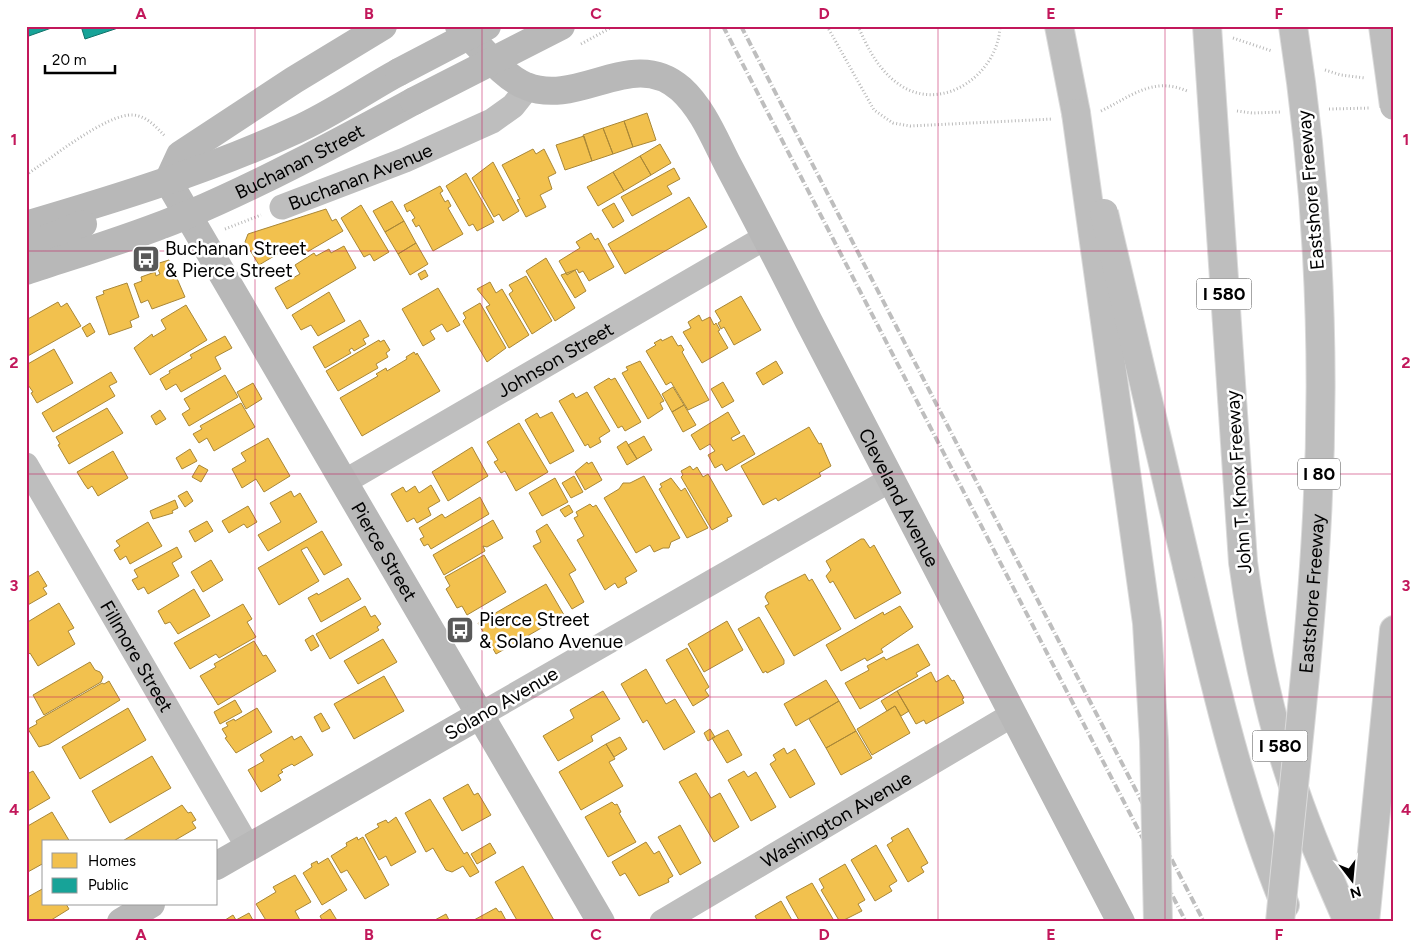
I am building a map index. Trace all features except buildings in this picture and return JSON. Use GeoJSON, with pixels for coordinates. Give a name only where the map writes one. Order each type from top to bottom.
{"type":"FeatureCollection","features":[{"type":"Feature","properties":{"kind":"highway"},"geometry":{"type":"LineString","coordinates":[[1058,26],[1076,113],[1147,623],[1154,741],[1158,922]]}},
{"type":"Feature","properties":{"kind":"highway","name":"John T. Knox Freeway"},"geometry":{"type":"LineString","coordinates":[[1207,26],[1243,562],[1261,671],[1275,728],[1306,821],[1348,922]]}},
{"type":"Feature","properties":{"kind":"highway","name":"Eastshore Freeway"},"geometry":{"type":"LineString","coordinates":[[1280,922],[1314,571],[1320,458],[1317,257],[1305,120],[1293,26]]}},
{"type":"Feature","properties":{"kind":"highway"},"geometry":{"type":"LineString","coordinates":[[1383,26],[1394,106]]}},
{"type":"Feature","properties":{"kind":"highway"},"geometry":{"type":"LineString","coordinates":[[1076,113],[1113,247],[1187,566],[1241,781],[1263,850],[1292,922]]}},
{"type":"Feature","properties":{"kind":"highway"},"geometry":{"type":"LineString","coordinates":[[1365,922],[1394,630]]}},
{"type":"Feature","properties":{"kind":"street"},"geometry":{"type":"LineString","coordinates":[[168,181],[180,155],[294,80],[383,26]]}},
{"type":"Feature","properties":{"kind":"street"},"geometry":{"type":"LineString","coordinates":[[460,26],[509,76],[528,87]]}},
{"type":"Feature","properties":{"kind":"street","name":"Buchanan Street"},"geometry":{"type":"LineString","coordinates":[[26,225],[131,194],[231,159],[297,130],[399,72],[487,26]]}},
{"type":"Feature","properties":{"kind":"street","name":"Buchanan Street"},"geometry":{"type":"LineString","coordinates":[[26,271],[187,215],[217,202],[312,156],[562,26]]}},
{"type":"Feature","properties":{"kind":"street","name":"Cleveland Avenue"},"geometry":{"type":"LineString","coordinates":[[528,87],[566,90],[638,72],[661,76],[670,81],[688,97],[703,118],[766,236],[1012,716],[1121,922]]}},
{"type":"Feature","properties":{"kind":"street","name":"Buchanan Avenue"},"geometry":{"type":"LineString","coordinates":[[282,207],[405,160],[492,122],[513,106],[528,87]]}},
{"type":"Feature","properties":{"kind":"street","name":"Pierce Street"},"geometry":{"type":"LineString","coordinates":[[168,181],[600,922]]}},
{"type":"Feature","properties":{"kind":"street"},"geometry":{"type":"LineString","coordinates":[[26,247],[84,224],[131,194]]}},
{"type":"Feature","properties":{"kind":"street","name":"Johnson Street"},"geometry":{"type":"LineString","coordinates":[[344,482],[766,236]]}},
{"type":"Feature","properties":{"kind":"street","name":"Fillmore Street"},"geometry":{"type":"LineString","coordinates":[[26,466],[248,847]]}},
{"type":"Feature","properties":{"kind":"street","name":"Solano Avenue"},"geometry":{"type":"LineString","coordinates":[[218,865],[890,480]]}},
{"type":"Feature","properties":{"kind":"street","name":"Washington Avenue"},"geometry":{"type":"LineString","coordinates":[[662,922],[1012,716]]}},
{"type":"Feature","properties":{"kind":"street"},"geometry":{"type":"LineString","coordinates":[[121,922],[148,906]]}},
{"type":"Feature","properties":{"kind":"path"},"geometry":{"type":"LineString","coordinates":[[858,26],[877,64],[891,78],[902,86],[918,93],[934,94],[958,88],[983,70],[997,47],[1000,26]]}},
{"type":"Feature","properties":{"kind":"path"},"geometry":{"type":"LineString","coordinates":[[26,175],[100,126],[125,115],[144,118],[155,126],[180,155]]}},
{"type":"Feature","properties":{"kind":"path"},"geometry":{"type":"LineString","coordinates":[[217,202],[238,223]]}},
{"type":"Feature","properties":{"kind":"path","name":"Buchanan Avenue"},"geometry":{"type":"LineString","coordinates":[[202,240],[238,223],[282,207]]}},
{"type":"Feature","properties":{"kind":"railway"},"geometry":{"type":"LineString","coordinates":[[723,26],[1186,922]]}},
{"type":"Feature","properties":{"kind":"railway"},"geometry":{"type":"LineString","coordinates":[[741,26],[1204,922]]}},
{"type":"Feature","properties":{"kind":"place","name":"Buchanan Street & Pierce Street"},"geometry":{"type":"Point","coordinates":[146,259]}},
{"type":"Feature","properties":{"kind":"place","name":"Pierce Street & Solano Avenue"},"geometry":{"type":"Point","coordinates":[460,630]}}]}
